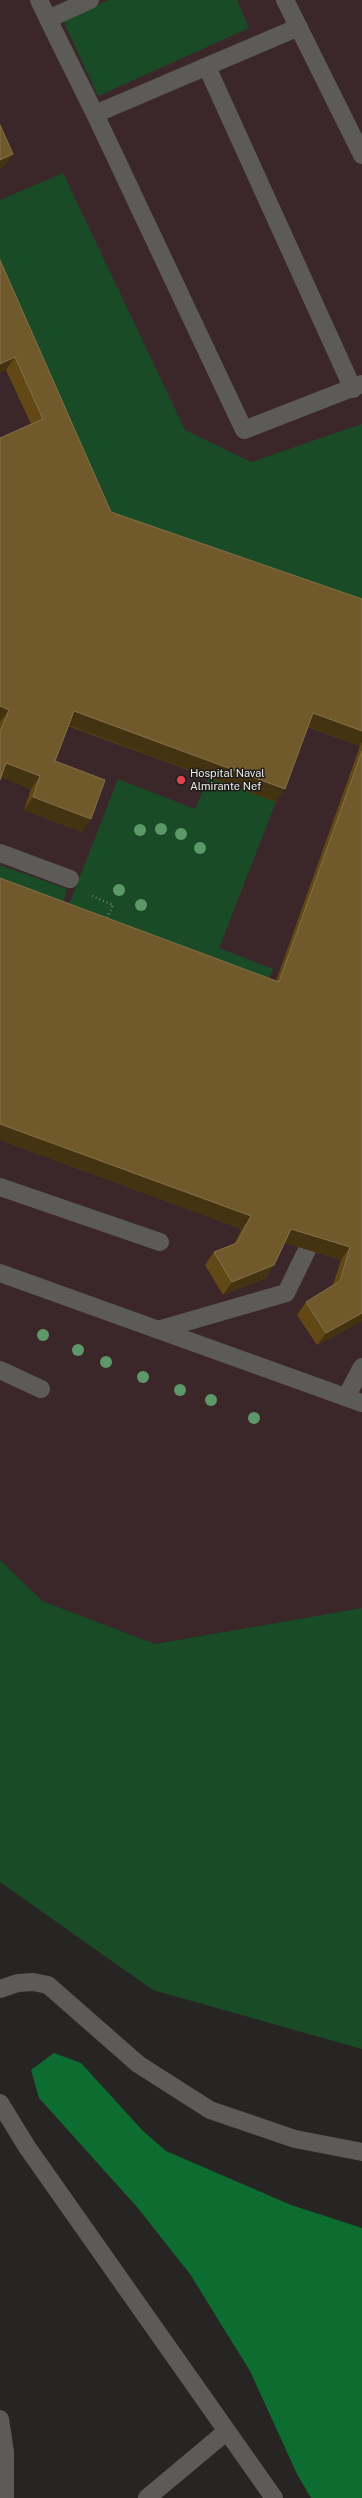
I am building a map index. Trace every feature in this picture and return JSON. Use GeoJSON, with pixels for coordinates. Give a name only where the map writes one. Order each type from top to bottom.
{"type":"FeatureCollection","features":[{"type":"Feature","properties":{"kind":"lane"},"geometry":{"type":"LineString","coordinates":[[38,0],[95,114],[244,430],[358,386],[207,67]]}},
{"type":"Feature","properties":{"kind":"lane"},"geometry":{"type":"LineString","coordinates":[[48,19],[90,0]]}},
{"type":"Feature","properties":{"kind":"lane"},"geometry":{"type":"LineString","coordinates":[[285,0],[362,155]]}},
{"type":"Feature","properties":{"kind":"lane"},"geometry":{"type":"LineString","coordinates":[[95,114],[299,27]]}},
{"type":"Feature","properties":{"kind":"lane"},"geometry":{"type":"LineString","coordinates":[[0,853],[70,879]]}},
{"type":"Feature","properties":{"kind":"lane"},"geometry":{"type":"LineString","coordinates":[[0,1187],[160,1242]]}},
{"type":"Feature","properties":{"kind":"lane"},"geometry":{"type":"LineString","coordinates":[[158,1330],[286,1292],[307,1250]]}},
{"type":"Feature","properties":{"kind":"lane"},"geometry":{"type":"LineString","coordinates":[[0,1273],[354,1400],[362,1367]]}},
{"type":"Feature","properties":{"kind":"lane"},"geometry":{"type":"LineString","coordinates":[[0,1370],[41,1389]]}},
{"type":"Feature","properties":{"kind":"lane"},"geometry":{"type":"LineString","coordinates":[[0,1989],[18,1983],[33,1982],[48,1985],[138,2064],[210,2110],[295,2139],[362,2152]]}},
{"type":"Feature","properties":{"kind":"lane"},"geometry":{"type":"LineString","coordinates":[[0,2103],[27,2148],[274,2498]]}},
{"type":"Feature","properties":{"kind":"lane"},"geometry":{"type":"LineString","coordinates":[[0,2419],[5,2452],[5,2498]]}},
{"type":"Feature","properties":{"kind":"lane"},"geometry":{"type":"LineString","coordinates":[[147,2498],[227,2431]]}},
{"type":"Feature","properties":{"kind":"path"},"geometry":{"type":"LineString","coordinates":[[94,888],[91,896],[113,905],[104,925]]}},
{"type":"Feature","properties":{"kind":"shaded area","name":"Hospital Naval Almirante Nef"},"geometry":{"type":"Polygon","coordinates":[[[0,0],[362,0],[362,1608],[155,1644],[42,1601],[0,1560],[0,0]]]}},
{"type":"Feature","properties":{"kind":"green space"},"geometry":{"type":"Polygon","coordinates":[[[109,0],[237,0],[249,28],[98,96],[63,20],[109,0]]]}},
{"type":"Feature","properties":{"kind":"green space"},"geometry":{"type":"Polygon","coordinates":[[[63,173],[185,430],[251,462],[362,424],[362,615],[102,525],[0,293],[0,200],[63,173]]]}},
{"type":"Feature","properties":{"kind":"green space","name":"Hospital Naval Almirante Nef"},"geometry":{"type":"Polygon","coordinates":[[[209,777],[276,802],[219,948],[273,969],[266,987],[67,910],[118,779],[195,809],[209,777]]]}},
{"type":"Feature","properties":{"kind":"green space"},"geometry":{"type":"Polygon","coordinates":[[[0,865],[67,889],[63,903],[0,879],[0,865]]]}},
{"type":"Feature","properties":{"kind":"green space"},"geometry":{"type":"Polygon","coordinates":[[[0,1560],[42,1601],[155,1644],[362,1608],[362,2049],[153,1990],[0,1882],[0,1560]]]}},
{"type":"Feature","properties":{"kind":"green space"},"geometry":{"type":"Polygon","coordinates":[[[54,2053],[81,2063],[143,2131],[166,2151],[291,2205],[362,2228],[362,2498],[311,2498],[297,2474],[250,2371],[190,2274],[137,2207],[39,2098],[31,2070],[54,2053]]]}},
{"type":"Feature","properties":{"kind":"building"},"geometry":{"type":"Polygon","coordinates":[[[0,125],[13,154],[0,160],[0,125]]]}},
{"type":"Feature","properties":{"kind":"building"},"geometry":{"type":"Polygon","coordinates":[[[0,260],[111,512],[362,599],[362,731],[313,713],[285,789],[74,711],[55,761],[105,780],[91,819],[33,797],[40,776],[6,763],[0,780],[0,732],[9,710],[0,706],[0,438],[43,419],[15,357],[0,364],[0,260]]]}},
{"type":"Feature","properties":{"kind":"building"},"geometry":{"type":"Polygon","coordinates":[[[362,751],[362,1313],[326,1333],[306,1302],[340,1281],[350,1247],[291,1229],[274,1265],[232,1282],[214,1252],[237,1243],[251,1216],[0,1124],[0,878],[279,982],[362,751]]]}},
{"type":"Feature","properties":{"kind":"place","name":"Hospital Naval Almirante Nef"},"geometry":{"type":"Point","coordinates":[181,780]}}]}
